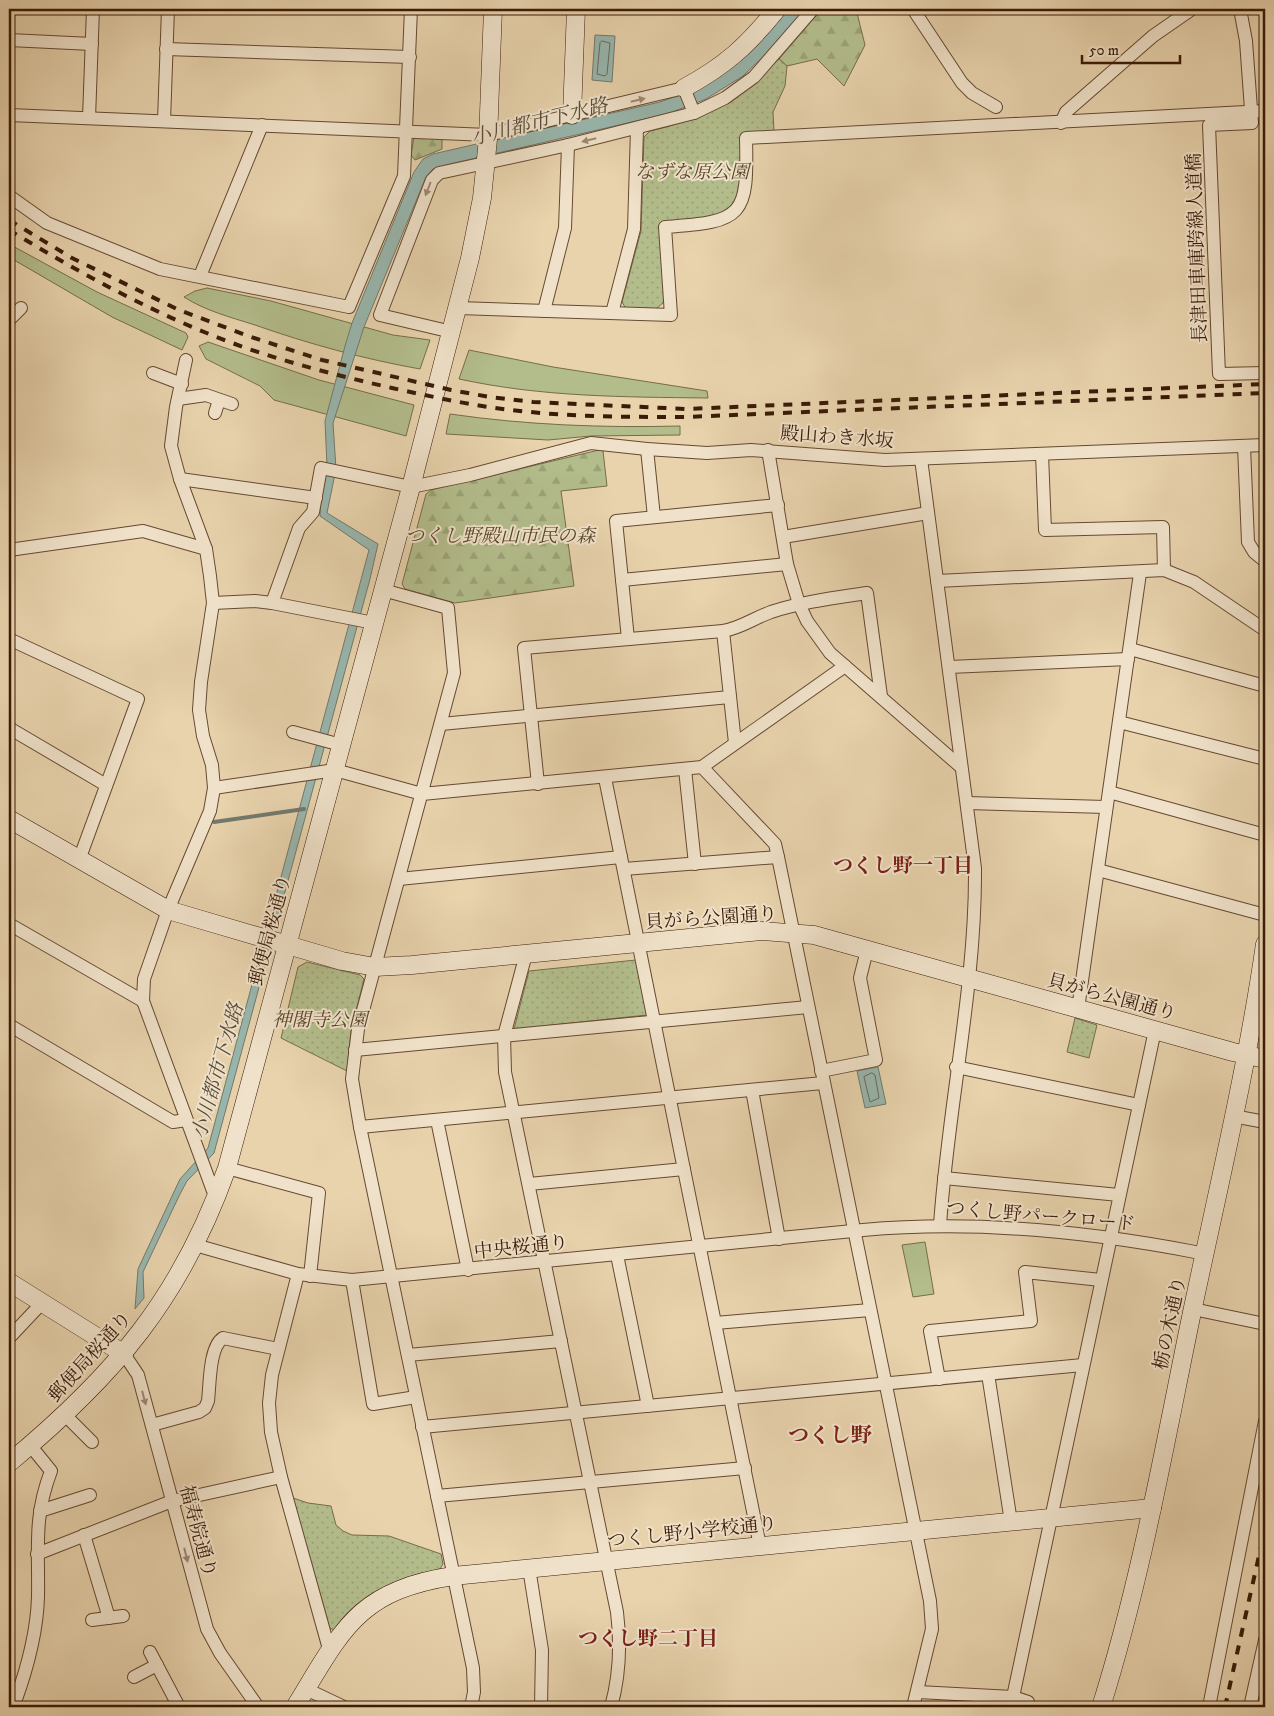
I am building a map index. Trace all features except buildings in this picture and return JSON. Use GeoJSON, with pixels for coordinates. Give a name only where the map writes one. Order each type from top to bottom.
{"type":"FeatureCollection","features":[{"type":"Feature","properties":{"kind":"street"},"geometry":{"type":"LineString","coordinates":[[88,118],[93,9]]}},
{"type":"Feature","properties":{"kind":"street"},"geometry":{"type":"LineString","coordinates":[[164,121],[168,9]]}},
{"type":"Feature","properties":{"kind":"street"},"geometry":{"type":"LineString","coordinates":[[9,196],[47,223],[160,269],[349,307],[404,176],[411,9]]}},
{"type":"Feature","properties":{"kind":"street","name":"郵便局桜通り"},"geometry":{"type":"LineString","coordinates":[[9,1463],[66,1415],[124,1354],[157,1310],[195,1245],[216,1200],[227,1168],[334,770],[329,742],[374,623],[458,308],[477,224],[486,161],[493,9]]}},
{"type":"Feature","properties":{"kind":"street"},"geometry":{"type":"LineString","coordinates":[[572,115],[576,9]]}},
{"type":"Feature","properties":{"kind":"street"},"geometry":{"type":"LineString","coordinates":[[9,115],[406,131],[488,137],[684,88],[714,72],[738,53],[777,9]]}},
{"type":"Feature","properties":{"kind":"street"},"geometry":{"type":"LineString","coordinates":[[452,332],[380,315],[432,180],[439,173],[486,161],[637,129],[694,112],[725,98],[754,77],[813,9]]}},
{"type":"Feature","properties":{"kind":"street"},"geometry":{"type":"LineString","coordinates":[[913,9],[962,83],[972,93],[996,107]]}},
{"type":"Feature","properties":{"kind":"street"},"geometry":{"type":"LineString","coordinates":[[1061,122],[1066,112],[1153,36],[1192,9]]}},
{"type":"Feature","properties":{"kind":"street"},"geometry":{"type":"LineString","coordinates":[[1240,9],[1246,41],[1250,117]]}},
{"type":"Feature","properties":{"kind":"street"},"geometry":{"type":"LineString","coordinates":[[9,40],[92,44]]}},
{"type":"Feature","properties":{"kind":"street"},"geometry":{"type":"LineString","coordinates":[[166,49],[410,57]]}},
{"type":"Feature","properties":{"kind":"street"},"geometry":{"type":"LineString","coordinates":[[684,88],[694,112]]}},
{"type":"Feature","properties":{"kind":"street"},"geometry":{"type":"LineString","coordinates":[[458,308],[671,315],[665,227],[710,224],[730,215],[744,197],[747,184],[746,138],[1061,122],[1250,117],[1265,111]]}},
{"type":"Feature","properties":{"kind":"street","name":"長津田車庫跨線人道橋"},"geometry":{"type":"LineString","coordinates":[[1250,117],[1209,125],[1219,374],[1260,373]]}},
{"type":"Feature","properties":{"kind":"street"},"geometry":{"type":"LineString","coordinates":[[200,276],[262,125]]}},
{"type":"Feature","properties":{"kind":"street"},"geometry":{"type":"LineString","coordinates":[[612,313],[634,229],[637,129]]}},
{"type":"Feature","properties":{"kind":"street"},"geometry":{"type":"LineString","coordinates":[[544,311],[565,228],[568,145]]}},
{"type":"Feature","properties":{"kind":"street"},"geometry":{"type":"LineString","coordinates":[[9,320],[21,308]]}},
{"type":"Feature","properties":{"kind":"street"},"geometry":{"type":"LineString","coordinates":[[186,360],[171,446],[180,479],[206,549],[213,603],[201,682],[199,710],[203,736],[212,765],[214,788],[210,811],[168,910],[144,979],[143,1001],[216,1200]]}},
{"type":"Feature","properties":{"kind":"street"},"geometry":{"type":"LineString","coordinates":[[153,374],[182,384]]}},
{"type":"Feature","properties":{"kind":"street"},"geometry":{"type":"LineString","coordinates":[[178,399],[206,395],[232,404]]}},
{"type":"Feature","properties":{"kind":"street"},"geometry":{"type":"LineString","coordinates":[[215,413],[219,400]]}},
{"type":"Feature","properties":{"kind":"street","name":"殿山わき水坂"},"geometry":{"type":"LineString","coordinates":[[411,487],[470,475],[591,443],[707,453],[768,450],[885,460],[1265,444]]}},
{"type":"Feature","properties":{"kind":"street"},"geometry":{"type":"LineString","coordinates":[[1244,446],[1248,542],[1254,552],[1265,562]]}},
{"type":"Feature","properties":{"kind":"street"},"geometry":{"type":"LineString","coordinates":[[646,449],[654,517]]}},
{"type":"Feature","properties":{"kind":"street"},"geometry":{"type":"LineString","coordinates":[[768,450],[787,564],[799,604],[821,641],[845,666],[961,767]]}},
{"type":"Feature","properties":{"kind":"street"},"geometry":{"type":"LineString","coordinates":[[1042,454],[1045,530],[1163,527],[1164,570]]}},
{"type":"Feature","properties":{"kind":"street"},"geometry":{"type":"LineString","coordinates":[[921,459],[975,868],[975,912],[956,1067],[940,1225]]}},
{"type":"Feature","properties":{"kind":"street"},"geometry":{"type":"LineString","coordinates":[[272,603],[300,528],[312,512],[321,468],[411,487]]}},
{"type":"Feature","properties":{"kind":"street"},"geometry":{"type":"LineString","coordinates":[[180,479],[316,498]]}},
{"type":"Feature","properties":{"kind":"street"},"geometry":{"type":"LineString","coordinates":[[628,639],[616,521],[778,505]]}},
{"type":"Feature","properties":{"kind":"street"},"geometry":{"type":"LineString","coordinates":[[783,537],[928,513]]}},
{"type":"Feature","properties":{"kind":"street"},"geometry":{"type":"LineString","coordinates":[[9,550],[142,530],[206,549]]}},
{"type":"Feature","properties":{"kind":"street"},"geometry":{"type":"LineString","coordinates":[[622,580],[787,564]]}},
{"type":"Feature","properties":{"kind":"street"},"geometry":{"type":"LineString","coordinates":[[937,581],[1140,573],[1164,570],[1194,582],[1265,630]]}},
{"type":"Feature","properties":{"kind":"street"},"geometry":{"type":"LineString","coordinates":[[1078,1009],[1140,573]]}},
{"type":"Feature","properties":{"kind":"street"},"geometry":{"type":"LineString","coordinates":[[383,590],[448,608],[454,673],[375,967],[355,1050],[352,1079],[360,1127],[452,1576],[473,1668],[474,1692],[471,1707]]}},
{"type":"Feature","properties":{"kind":"street"},"geometry":{"type":"LineString","coordinates":[[538,784],[524,648],[723,631],[743,626],[769,613],[799,604],[867,593],[881,696]]}},
{"type":"Feature","properties":{"kind":"street"},"geometry":{"type":"LineString","coordinates":[[213,603],[255,601],[272,603],[374,623]]}},
{"type":"Feature","properties":{"kind":"street"},"geometry":{"type":"LineString","coordinates":[[723,631],[734,743]]}},
{"type":"Feature","properties":{"kind":"street"},"geometry":{"type":"LineString","coordinates":[[9,639],[138,699],[79,860]]}},
{"type":"Feature","properties":{"kind":"street"},"geometry":{"type":"LineString","coordinates":[[949,667],[1129,654],[1265,686]]}},
{"type":"Feature","properties":{"kind":"street"},"geometry":{"type":"LineString","coordinates":[[214,788],[334,770],[422,794],[605,778],[702,767],[845,666]]}},
{"type":"Feature","properties":{"kind":"street"},"geometry":{"type":"LineString","coordinates":[[440,724],[730,697]]}},
{"type":"Feature","properties":{"kind":"street"},"geometry":{"type":"LineString","coordinates":[[1119,722],[1265,759]]}},
{"type":"Feature","properties":{"kind":"street"},"geometry":{"type":"LineString","coordinates":[[9,728],[106,785]]}},
{"type":"Feature","properties":{"kind":"street"},"geometry":{"type":"LineString","coordinates":[[293,732],[329,742]]}},
{"type":"Feature","properties":{"kind":"street"},"geometry":{"type":"LineString","coordinates":[[702,767],[774,844],[778,857],[932,1615],[932,1629],[913,1707]]}},
{"type":"Feature","properties":{"kind":"street"},"geometry":{"type":"LineString","coordinates":[[685,769],[695,864]]}},
{"type":"Feature","properties":{"kind":"street"},"geometry":{"type":"LineString","coordinates":[[605,778],[760,1546]]}},
{"type":"Feature","properties":{"kind":"street"},"geometry":{"type":"LineString","coordinates":[[1109,792],[1265,835]]}},
{"type":"Feature","properties":{"kind":"street"},"geometry":{"type":"LineString","coordinates":[[967,803],[1106,807]]}},
{"type":"Feature","properties":{"kind":"street","name":"貝がら公園通り"},"geometry":{"type":"LineString","coordinates":[[9,819],[168,910],[342,961],[375,967],[761,931],[792,932],[814,935],[968,979],[1265,1059]]}},
{"type":"Feature","properties":{"kind":"street"},"geometry":{"type":"LineString","coordinates":[[399,879],[622,863],[695,864],[778,857]]}},
{"type":"Feature","properties":{"kind":"street"},"geometry":{"type":"LineString","coordinates":[[1098,870],[1265,915]]}},
{"type":"Feature","properties":{"kind":"street"},"geometry":{"type":"LineString","coordinates":[[9,924],[143,1001]]}},
{"type":"Feature","properties":{"kind":"street","name":"栃の木通り"},"geometry":{"type":"LineString","coordinates":[[1100,1707],[1130,1606],[1152,1508],[1246,1055],[1265,944]]}},
{"type":"Feature","properties":{"kind":"street"},"geometry":{"type":"LineString","coordinates":[[360,1127],[752,1090],[822,1077],[876,1060],[860,978],[867,950]]}},
{"type":"Feature","properties":{"kind":"street"},"geometry":{"type":"LineString","coordinates":[[526,954],[504,1036],[505,1072],[607,1561],[620,1639],[616,1689],[611,1707]]}},
{"type":"Feature","properties":{"kind":"street"},"geometry":{"type":"LineString","coordinates":[[355,1050],[808,1007]]}},
{"type":"Feature","properties":{"kind":"street"},"geometry":{"type":"LineString","coordinates":[[9,1026],[173,1122],[186,1120]]}},
{"type":"Feature","properties":{"kind":"street"},"geometry":{"type":"LineString","coordinates":[[1013,1697],[1155,1030]]}},
{"type":"Feature","properties":{"kind":"street"},"geometry":{"type":"LineString","coordinates":[[956,1067],[1139,1105]]}},
{"type":"Feature","properties":{"kind":"street"},"geometry":{"type":"LineString","coordinates":[[752,1090],[779,1239]]}},
{"type":"Feature","properties":{"kind":"street"},"geometry":{"type":"LineString","coordinates":[[1233,1116],[1265,1122]]}},
{"type":"Feature","properties":{"kind":"street"},"geometry":{"type":"LineString","coordinates":[[437,1120],[468,1270]]}},
{"type":"Feature","properties":{"kind":"street"},"geometry":{"type":"LineString","coordinates":[[227,1168],[319,1193],[304,1275],[278,1349],[269,1403],[273,1446],[328,1650]]}},
{"type":"Feature","properties":{"kind":"street"},"geometry":{"type":"LineString","coordinates":[[529,1184],[684,1169]]}},
{"type":"Feature","properties":{"kind":"street"},"geometry":{"type":"LineString","coordinates":[[944,1178],[1120,1195]]}},
{"type":"Feature","properties":{"kind":"street","name":"つくし野パークロード"},"geometry":{"type":"LineString","coordinates":[[854,1231],[940,1225],[982,1225],[1109,1243],[1195,1252]]}},
{"type":"Feature","properties":{"kind":"street","name":"中央桜通り"},"geometry":{"type":"LineString","coordinates":[[195,1245],[304,1275],[352,1280],[854,1231]]}},
{"type":"Feature","properties":{"kind":"street"},"geometry":{"type":"LineString","coordinates":[[617,1255],[648,1406]]}},
{"type":"Feature","properties":{"kind":"street"},"geometry":{"type":"LineString","coordinates":[[939,1378],[930,1331],[1031,1321],[1025,1272],[1101,1280]]}},
{"type":"Feature","properties":{"kind":"street"},"geometry":{"type":"LineString","coordinates":[[352,1280],[373,1404],[416,1397]]}},
{"type":"Feature","properties":{"kind":"street"},"geometry":{"type":"LineString","coordinates":[[9,1282],[124,1354]]}},
{"type":"Feature","properties":{"kind":"street"},"geometry":{"type":"LineString","coordinates":[[9,1338],[42,1303]]}},
{"type":"Feature","properties":{"kind":"street"},"geometry":{"type":"LineString","coordinates":[[1193,1309],[1265,1324]]}},
{"type":"Feature","properties":{"kind":"street"},"geometry":{"type":"LineString","coordinates":[[715,1323],[870,1310]]}},
{"type":"Feature","properties":{"kind":"street"},"geometry":{"type":"LineString","coordinates":[[152,1425],[199,1412],[205,1408],[208,1401],[214,1350],[218,1341],[223,1338],[278,1349]]}},
{"type":"Feature","properties":{"kind":"street"},"geometry":{"type":"LineString","coordinates":[[408,1355],[561,1341]]}},
{"type":"Feature","properties":{"kind":"street","name":"福寿院通り"},"geometry":{"type":"LineString","coordinates":[[124,1354],[138,1375],[207,1628],[220,1653],[258,1707]]}},
{"type":"Feature","properties":{"kind":"street"},"geometry":{"type":"LineString","coordinates":[[422,1427],[1083,1365]]}},
{"type":"Feature","properties":{"kind":"street"},"geometry":{"type":"LineString","coordinates":[[988,1374],[1011,1522]]}},
{"type":"Feature","properties":{"kind":"street"},"geometry":{"type":"LineString","coordinates":[[66,1415],[92,1442]]}},
{"type":"Feature","properties":{"kind":"street"},"geometry":{"type":"LineString","coordinates":[[1210,1707],[1265,1421]]}},
{"type":"Feature","properties":{"kind":"street"},"geometry":{"type":"LineString","coordinates":[[15,1702],[30,1656],[38,1598],[37,1554],[42,1493],[51,1471],[30,1445]]}},
{"type":"Feature","properties":{"kind":"street"},"geometry":{"type":"LineString","coordinates":[[437,1496],[745,1468]]}},
{"type":"Feature","properties":{"kind":"street"},"geometry":{"type":"LineString","coordinates":[[37,1554],[172,1501],[281,1477]]}},
{"type":"Feature","properties":{"kind":"street"},"geometry":{"type":"LineString","coordinates":[[40,1511],[90,1495]]}},
{"type":"Feature","properties":{"kind":"street","name":"つくし野小学校通り"},"geometry":{"type":"LineString","coordinates":[[294,1707],[328,1650],[365,1609],[388,1594],[413,1583],[452,1576],[529,1568],[1152,1508]]}},
{"type":"Feature","properties":{"kind":"street"},"geometry":{"type":"LineString","coordinates":[[84,1535],[109,1618]]}},
{"type":"Feature","properties":{"kind":"street"},"geometry":{"type":"LineString","coordinates":[[529,1568],[542,1650],[541,1707]]}},
{"type":"Feature","properties":{"kind":"street"},"geometry":{"type":"LineString","coordinates":[[92,1620],[123,1616]]}},
{"type":"Feature","properties":{"kind":"street"},"geometry":{"type":"LineString","coordinates":[[1250,1707],[1265,1640]]}},
{"type":"Feature","properties":{"kind":"street"},"geometry":{"type":"LineString","coordinates":[[150,1652],[179,1707]]}},
{"type":"Feature","properties":{"kind":"street"},"geometry":{"type":"LineString","coordinates":[[134,1677],[157,1665]]}},
{"type":"Feature","properties":{"kind":"street"},"geometry":{"type":"LineString","coordinates":[[306,1689],[344,1707]]}},
{"type":"Feature","properties":{"kind":"street"},"geometry":{"type":"LineString","coordinates":[[918,1692],[1013,1697],[1028,1702]]}},
{"type":"Feature","properties":{"kind":"green space"},"geometry":{"type":"Polygon","coordinates":[[[822,9],[859,9],[857,13],[865,45],[844,86],[817,59],[787,66],[779,59],[822,9]]]}},
{"type":"Feature","properties":{"kind":"green space","name":"なずな原公園"},"geometry":{"type":"Polygon","coordinates":[[[779,59],[787,66],[785,86],[773,112],[774,132],[741,134],[742,181],[738,195],[731,205],[711,217],[660,223],[664,302],[656,309],[626,309],[622,302],[641,231],[644,137],[650,131],[686,120],[720,105],[750,84],[779,59]]]}},
{"type":"Feature","properties":{"kind":"green space"},"geometry":{"type":"Polygon","coordinates":[[[428,136],[442,140],[442,149],[415,160],[411,155],[414,137],[428,136]]]}},
{"type":"Feature","properties":{"kind":"green space"},"geometry":{"type":"Polygon","coordinates":[[[9,244],[97,292],[186,333],[188,337],[182,350],[112,317],[9,257],[9,244]]]}},
{"type":"Feature","properties":{"kind":"green space"},"geometry":{"type":"Polygon","coordinates":[[[207,288],[271,301],[393,335],[430,340],[420,369],[378,361],[316,345],[227,316],[184,297],[195,291],[207,288]]]}},
{"type":"Feature","properties":{"kind":"green space"},"geometry":{"type":"Polygon","coordinates":[[[208,342],[319,380],[414,405],[406,436],[274,400],[260,386],[206,359],[199,346],[208,342]]]}},
{"type":"Feature","properties":{"kind":"green space"},"geometry":{"type":"Polygon","coordinates":[[[469,350],[553,367],[707,391],[708,398],[552,393],[459,379],[469,350]]]}},
{"type":"Feature","properties":{"kind":"green space"},"geometry":{"type":"Polygon","coordinates":[[[450,414],[507,421],[565,425],[622,427],[680,426],[680,435],[591,436],[548,440],[446,434],[450,414]]]}},
{"type":"Feature","properties":{"kind":"green space","name":"つくし野殿山市民の森"},"geometry":{"type":"Polygon","coordinates":[[[599,450],[603,451],[607,486],[561,491],[574,586],[455,603],[405,589],[402,584],[426,494],[431,490],[599,450]]]}},
{"type":"Feature","properties":{"kind":"green space"},"geometry":{"type":"Polygon","coordinates":[[[636,960],[647,1015],[514,1029],[529,971],[636,960]]]}},
{"type":"Feature","properties":{"kind":"green space","name":"神閣寺公園"},"geometry":{"type":"Polygon","coordinates":[[[307,962],[360,975],[364,979],[351,1031],[347,1071],[281,1038],[298,967],[307,962]]]}},
{"type":"Feature","properties":{"kind":"green space"},"geometry":{"type":"Polygon","coordinates":[[[1075,1018],[1097,1025],[1089,1058],[1067,1052],[1075,1018]]]}},
{"type":"Feature","properties":{"kind":"green space"},"geometry":{"type":"Polygon","coordinates":[[[925,1242],[934,1294],[913,1297],[902,1245],[925,1242]]]}},
{"type":"Feature","properties":{"kind":"green space"},"geometry":{"type":"Polygon","coordinates":[[[293,1498],[308,1503],[331,1506],[336,1525],[352,1535],[389,1536],[441,1554],[443,1564],[440,1569],[395,1582],[367,1597],[344,1617],[334,1630],[328,1627],[293,1498]]]}},
{"type":"Feature","properties":{"kind":"water"},"geometry":{"type":"Polygon","coordinates":[[[786,9],[805,9],[767,53],[743,76],[706,99],[667,114],[450,164],[433,169],[426,177],[364,327],[333,423],[336,469],[327,513],[378,544],[370,579],[214,1153],[187,1181],[180,1194],[143,1272],[144,1298],[135,1309],[138,1269],[180,1179],[208,1148],[369,550],[320,516],[321,496],[327,466],[325,421],[352,323],[414,172],[423,159],[433,154],[660,102],[701,86],[717,77],[745,55],[786,9]]]}},
{"type":"Feature","properties":{"kind":"water"},"geometry":{"type":"Polygon","coordinates":[[[595,35],[615,36],[612,82],[592,80],[595,35]]]}},
{"type":"Feature","properties":{"kind":"water"},"geometry":{"type":"Polygon","coordinates":[[[878,1067],[886,1104],[865,1108],[857,1071],[878,1067]]]}},
{"type":"Feature","properties":{"kind":"waterway"},"geometry":{"type":"LineString","coordinates":[[214,822],[304,809]]}},
{"type":"Feature","properties":{"kind":"railway"},"geometry":{"type":"LineString","coordinates":[[9,220],[72,258],[179,310],[251,337],[322,360],[451,390],[490,397],[533,402],[686,409],[1265,384]]}},
{"type":"Feature","properties":{"kind":"railway"},"geometry":{"type":"LineString","coordinates":[[9,230],[67,264],[156,311],[249,349],[374,384],[495,408],[588,416],[685,417],[1265,393]]}},
{"type":"Feature","properties":{"kind":"railway"},"geometry":{"type":"LineString","coordinates":[[1225,1707],[1265,1529]]}},
{"type":"Feature","properties":{"kind":"district","name":"つくし野一丁目"},"geometry":{"type":"Point","coordinates":[903,865]}},
{"type":"Feature","properties":{"kind":"district","name":"つくし野"},"geometry":{"type":"Point","coordinates":[830,1435]}},
{"type":"Feature","properties":{"kind":"district","name":"つくし野二丁目"},"geometry":{"type":"Point","coordinates":[648,1638]}},
{"type":"Feature","properties":{"kind":"water label","name":"小川都市下水路"},"geometry":{"type":"Point","coordinates":[539,121]}},
{"type":"Feature","properties":{"kind":"water label","name":"小川都市下水路"},"geometry":{"type":"Point","coordinates":[217,1071]}}]}
